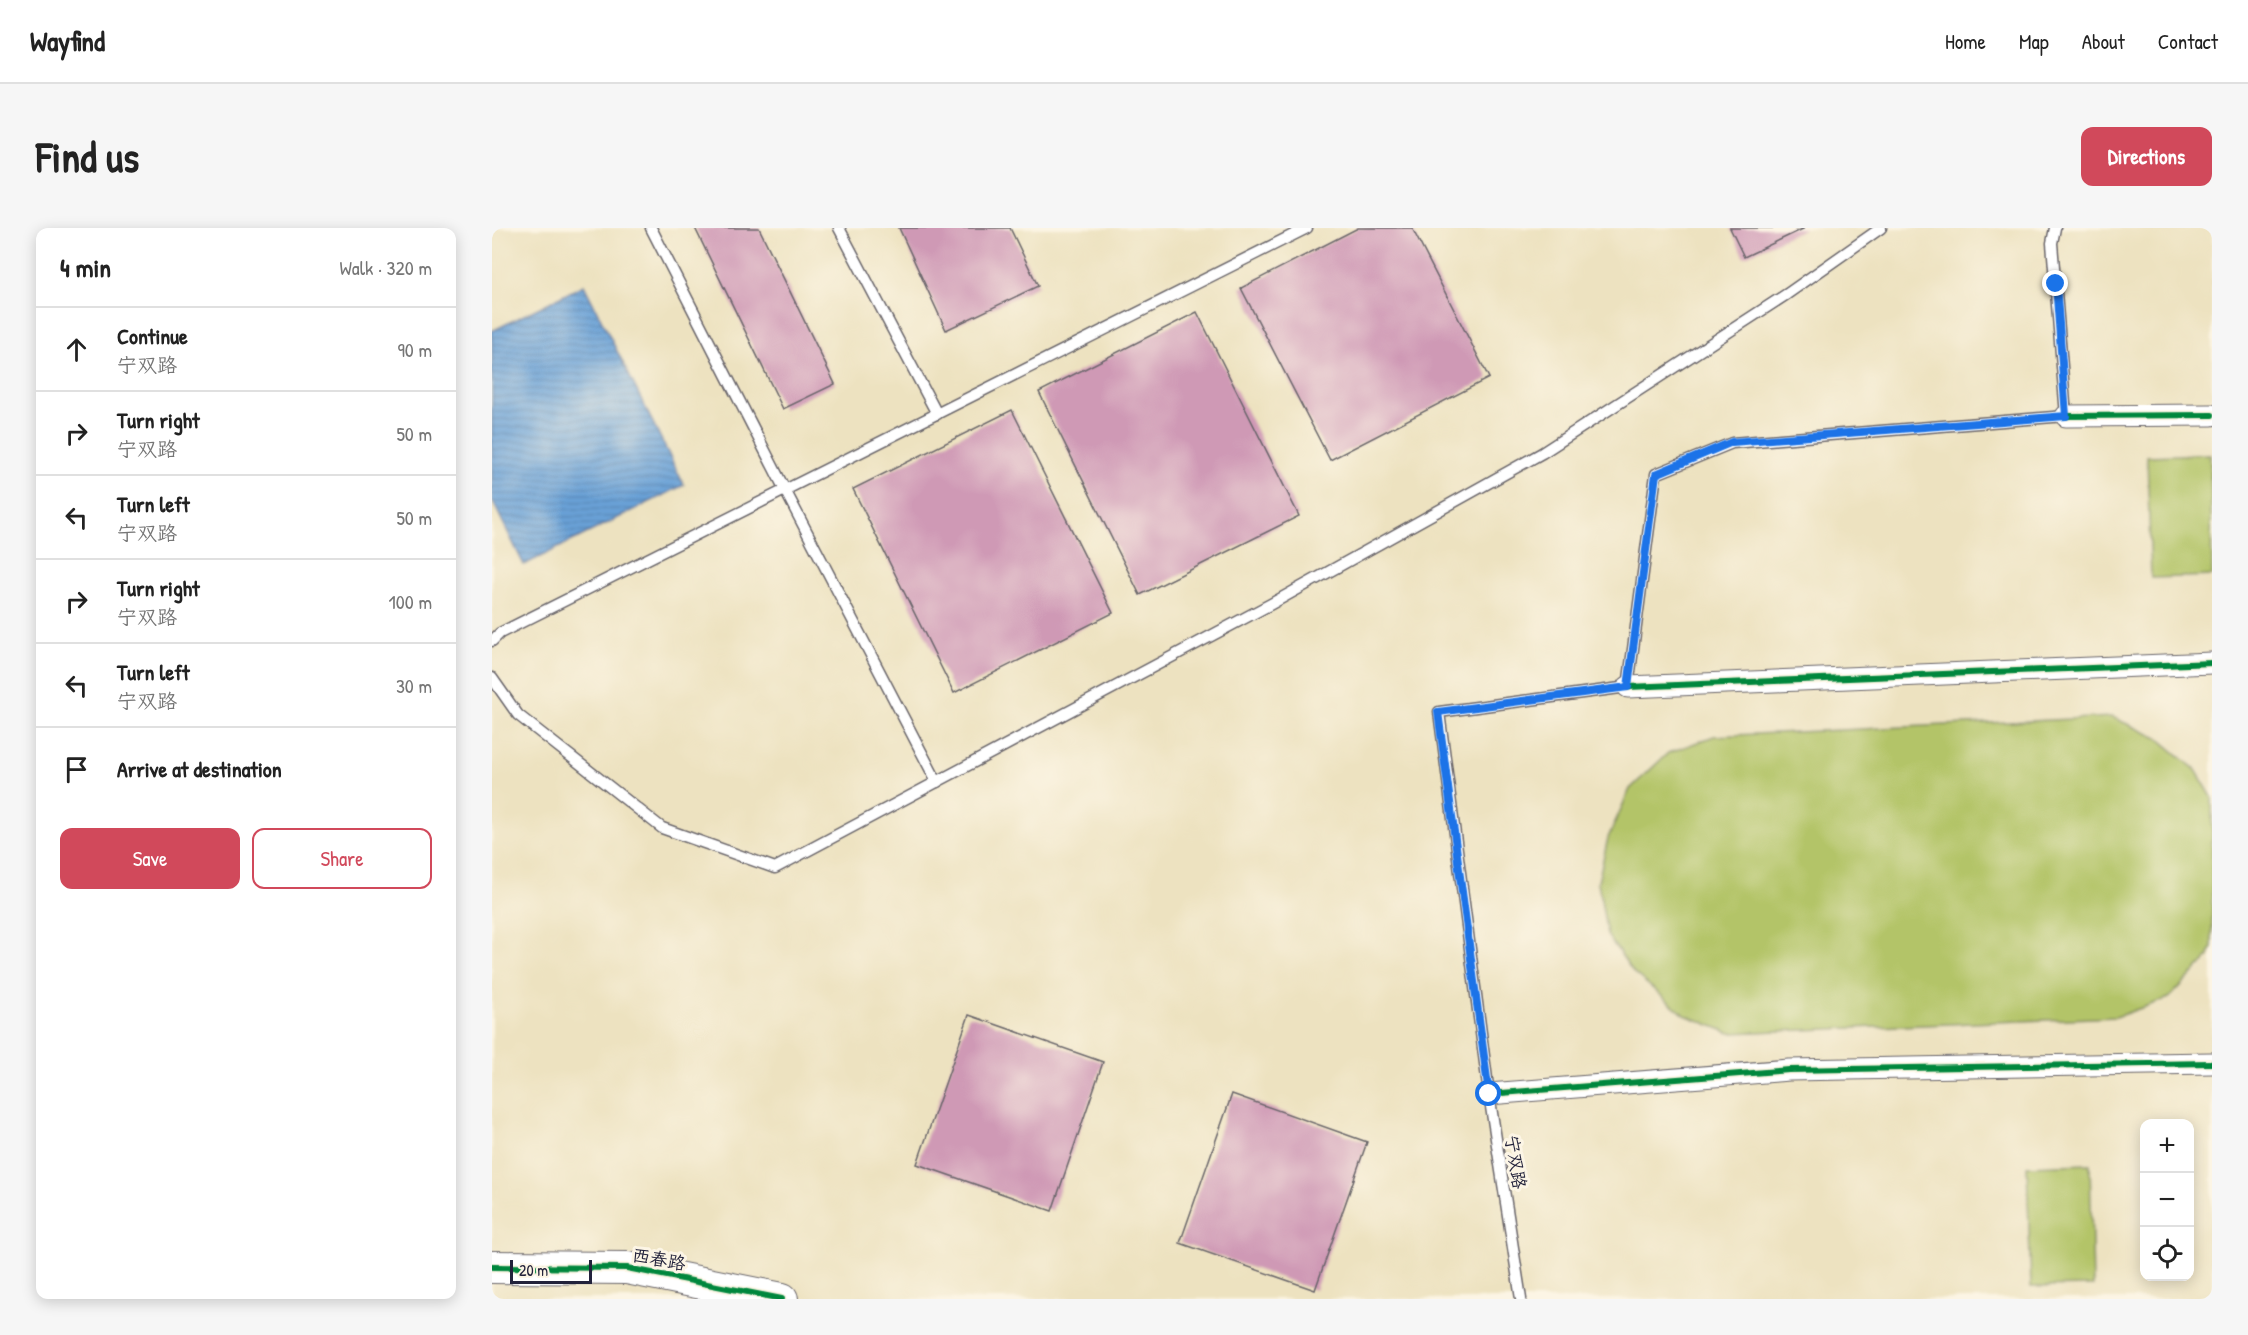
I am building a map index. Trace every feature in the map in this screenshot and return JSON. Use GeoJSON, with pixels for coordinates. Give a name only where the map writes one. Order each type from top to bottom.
{"type":"FeatureCollection","features":[{"type":"Feature","properties":{"kind":"street"},"geometry":{"type":"LineString","coordinates":[[2066,416],[2212,415]]}},
{"type":"Feature","properties":{"kind":"street"},"geometry":{"type":"LineString","coordinates":[[1628,687],[2212,663]]}},
{"type":"Feature","properties":{"kind":"street"},"geometry":{"type":"LineString","coordinates":[[1489,1094],[1789,1070],[2212,1063]]}},
{"type":"Feature","properties":{"kind":"street","name":"西春路"},"geometry":{"type":"LineString","coordinates":[[492,1267],[627,1268],[782,1299]]}},
{"type":"Feature","properties":{"kind":"lane"},"geometry":{"type":"LineString","coordinates":[[651,228],[784,490],[937,782]]}},
{"type":"Feature","properties":{"kind":"lane"},"geometry":{"type":"LineString","coordinates":[[839,228],[937,414]]}},
{"type":"Feature","properties":{"kind":"lane"},"geometry":{"type":"LineString","coordinates":[[492,641],[500,633],[1307,228]]}},
{"type":"Feature","properties":{"kind":"lane"},"geometry":{"type":"LineString","coordinates":[[492,678],[518,715],[662,828],[775,868],[1271,604],[1542,453],[1787,294],[1881,228]]}},
{"type":"Feature","properties":{"kind":"lane"},"geometry":{"type":"LineString","coordinates":[[1628,687],[1656,474],[1732,442],[2066,416],[2052,243],[2055,228]]}},
{"type":"Feature","properties":{"kind":"lane","name":"宁双路"},"geometry":{"type":"LineString","coordinates":[[1521,1299],[1489,1094],[1438,712],[1628,687]]}},
{"type":"Feature","properties":{"kind":"green space"},"geometry":{"type":"Polygon","coordinates":[[[2210,454],[2212,576],[2151,578],[2147,456],[2210,454]]]}},
{"type":"Feature","properties":{"kind":"green space"},"geometry":{"type":"Polygon","coordinates":[[[2112,717],[2158,738],[2196,770],[2212,797],[2212,947],[2208,958],[2169,998],[2116,1017],[1730,1033],[1685,1015],[1634,973],[1607,935],[1598,882],[1608,838],[1630,789],[1668,753],[1714,736],[2112,717]]]}},
{"type":"Feature","properties":{"kind":"green space"},"geometry":{"type":"Polygon","coordinates":[[[2090,1164],[2093,1286],[2031,1287],[2027,1166],[2090,1164]]]}},
{"type":"Feature","properties":{"kind":"water"},"geometry":{"type":"Polygon","coordinates":[[[584,285],[684,485],[524,565],[492,500],[492,331],[584,285]]]}},
{"type":"Feature","properties":{"kind":"building"},"geometry":{"type":"Polygon","coordinates":[[[695,228],[759,228],[835,384],[783,409],[695,228]]]}},
{"type":"Feature","properties":{"kind":"building"},"geometry":{"type":"Polygon","coordinates":[[[899,228],[1010,228],[1038,286],[946,330],[899,228]]]}},
{"type":"Feature","properties":{"kind":"building"},"geometry":{"type":"Polygon","coordinates":[[[1358,228],[1412,228],[1489,378],[1330,460],[1241,288],[1358,228]]]}},
{"type":"Feature","properties":{"kind":"building"},"geometry":{"type":"Polygon","coordinates":[[[1730,228],[1805,228],[1744,257],[1730,228]]]}},
{"type":"Feature","properties":{"kind":"building"},"geometry":{"type":"Polygon","coordinates":[[[1197,312],[1299,516],[1140,595],[1039,392],[1197,312]]]}},
{"type":"Feature","properties":{"kind":"building"},"geometry":{"type":"Polygon","coordinates":[[[1012,410],[1113,613],[954,693],[853,489],[1012,410]]]}},
{"type":"Feature","properties":{"kind":"building"},"geometry":{"type":"Polygon","coordinates":[[[969,1015],[1103,1062],[1052,1211],[917,1164],[969,1015]]]}},
{"type":"Feature","properties":{"kind":"building"},"geometry":{"type":"Polygon","coordinates":[[[1232,1094],[1367,1142],[1315,1290],[1180,1243],[1232,1094]]]}},
{"type":"Feature","properties":{"kind":"cycle path"},"geometry":{"type":"LineString","coordinates":[[2066,416],[2212,415]]}},
{"type":"Feature","properties":{"kind":"cycle path"},"geometry":{"type":"LineString","coordinates":[[1628,687],[2212,663]]}},
{"type":"Feature","properties":{"kind":"cycle path"},"geometry":{"type":"LineString","coordinates":[[1489,1094],[1789,1070],[2212,1063]]}},
{"type":"Feature","properties":{"kind":"cycle path"},"geometry":{"type":"LineString","coordinates":[[492,1267],[627,1268],[782,1299]]}},
{"type":"Feature","properties":{"kind":"route"},"geometry":{"type":"LineString","coordinates":[[1489,1094],[1438,712],[1628,687],[1656,474],[1732,442],[2066,416],[2056,284]]}}]}
